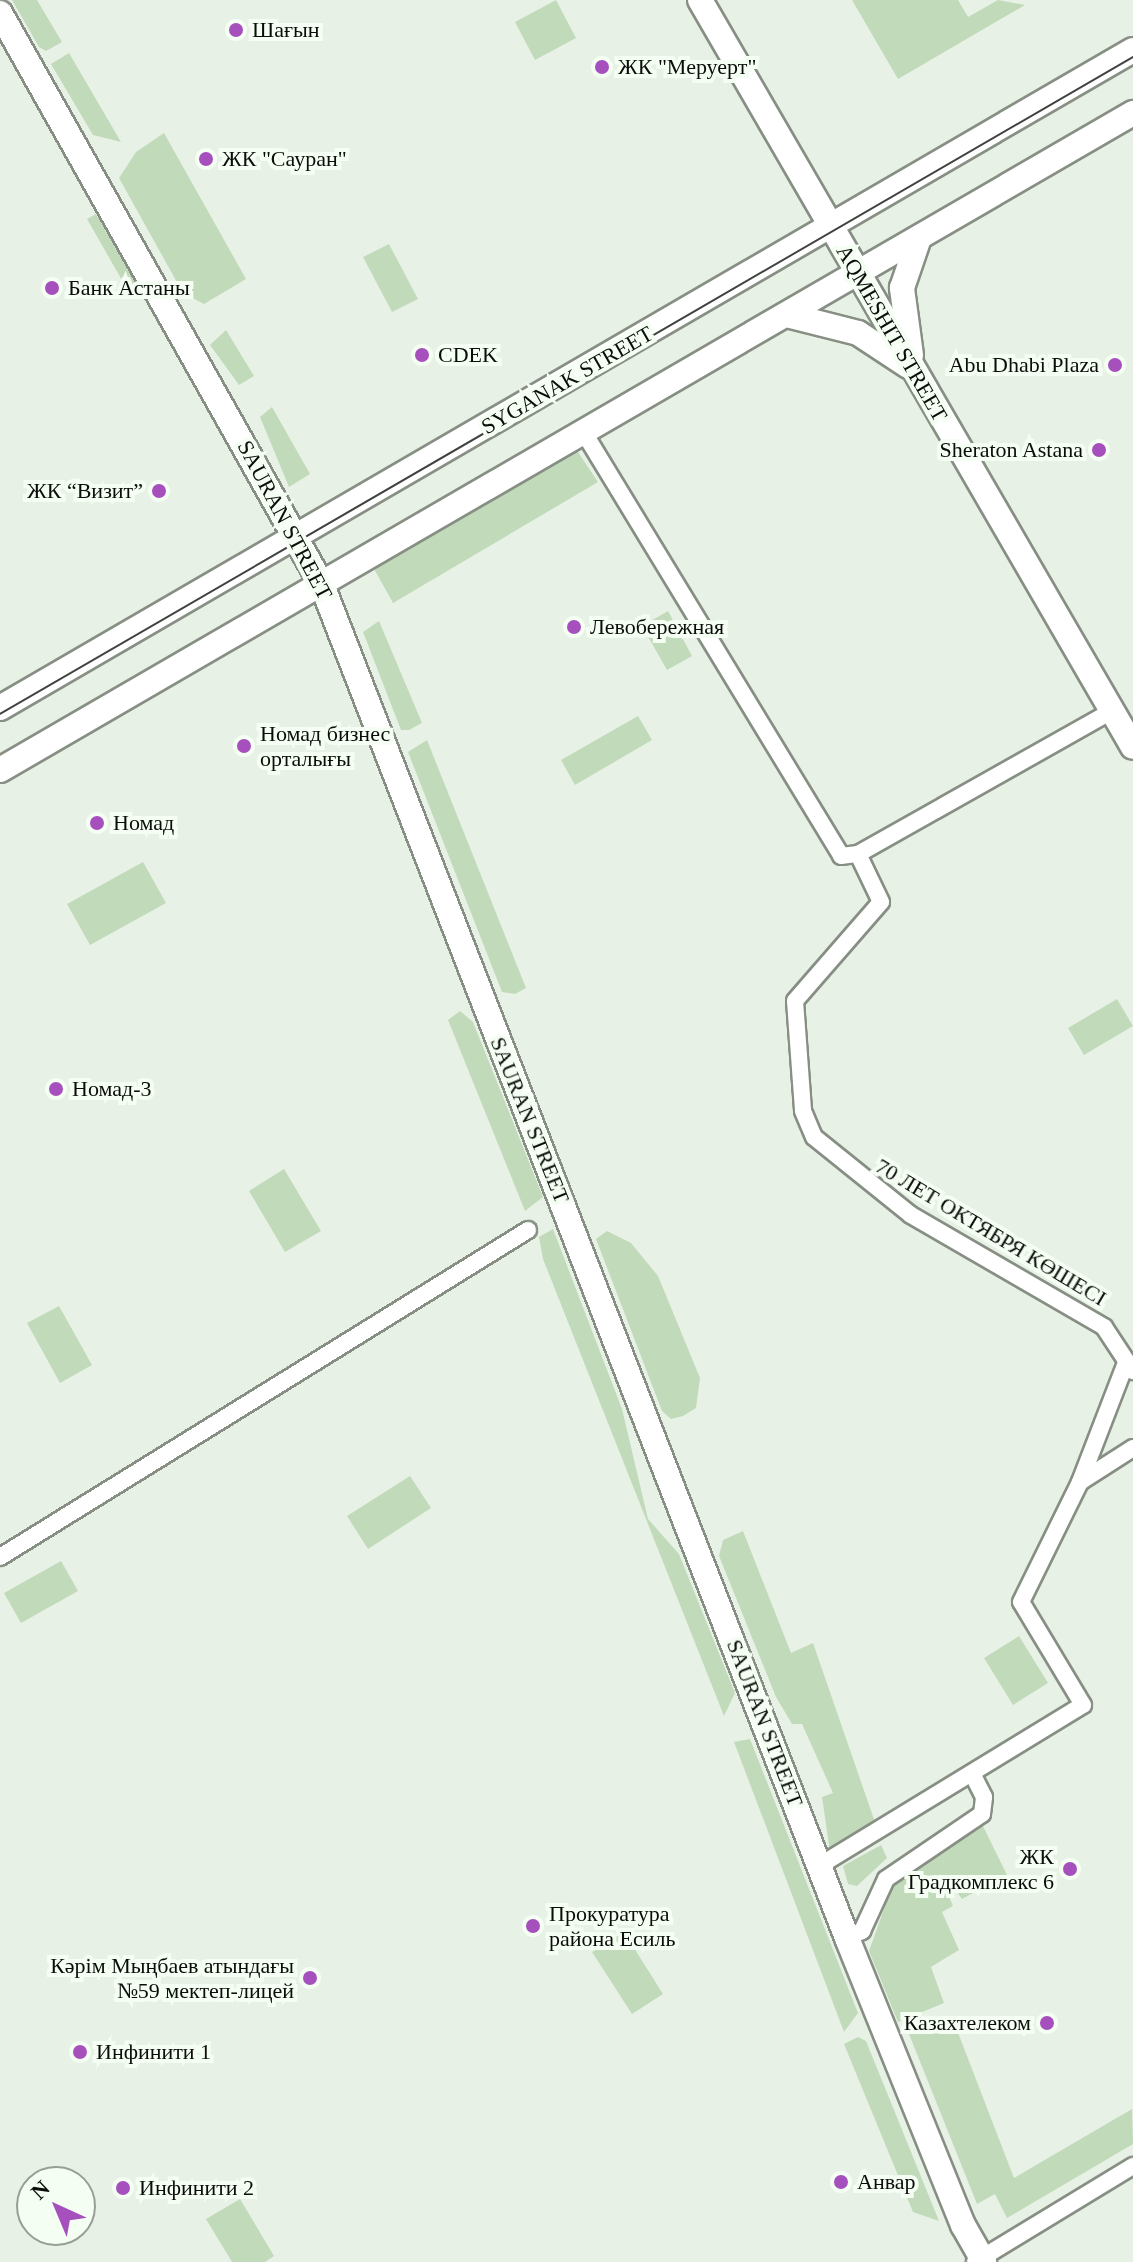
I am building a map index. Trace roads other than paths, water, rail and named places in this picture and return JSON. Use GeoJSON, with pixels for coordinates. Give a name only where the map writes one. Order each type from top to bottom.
{"type":"FeatureCollection","features":[{"type":"Feature","properties":{"kind":"main road","name":"AQMESHIT STREET"},"geometry":{"type":"LineString","coordinates":[[700,0],[1133,747]]}},
{"type":"Feature","properties":{"kind":"main road","name":"SAURAN STREET"},"geometry":{"type":"LineString","coordinates":[[0,13],[298,537],[322,585],[847,1938],[980,2261]]}},
{"type":"Feature","properties":{"kind":"main road","name":"SYGANAK STREET"},"geometry":{"type":"LineString","coordinates":[[0,708],[1133,50]]}},
{"type":"Feature","properties":{"kind":"main road"},"geometry":{"type":"LineString","coordinates":[[0,770],[583,431],[918,241],[1133,113]]}},
{"type":"Feature","properties":{"kind":"main road"},"geometry":{"type":"LineString","coordinates":[[913,369],[902,288],[918,241]]}},
{"type":"Feature","properties":{"kind":"main road"},"geometry":{"type":"LineString","coordinates":[[787,315],[858,333],[913,369]]}},
{"type":"Feature","properties":{"kind":"street"},"geometry":{"type":"LineString","coordinates":[[583,431],[835,851],[858,854],[1112,711]]}},
{"type":"Feature","properties":{"kind":"street","name":"70 ЛЕТ ОКТЯБРЯ КӨШЕСІ"},"geometry":{"type":"LineString","coordinates":[[819,1866],[973,1775],[1083,1705],[1021,1602],[1080,1482],[1130,1367],[1104,1327],[911,1215],[814,1137],[803,1111],[795,1001],[881,902],[858,854]]}},
{"type":"Feature","properties":{"kind":"street"},"geometry":{"type":"LineString","coordinates":[[0,1557],[528,1230]]}},
{"type":"Feature","properties":{"kind":"street"},"geometry":{"type":"LineString","coordinates":[[1080,1482],[1133,1448]]}},
{"type":"Feature","properties":{"kind":"street"},"geometry":{"type":"LineString","coordinates":[[847,1938],[862,1931],[886,1879],[982,1814],[984,1797],[973,1775]]}},
{"type":"Feature","properties":{"kind":"street"},"geometry":{"type":"LineString","coordinates":[[980,2261],[1133,2166]]}},
{"type":"Feature","properties":{"kind":"tram line"},"geometry":{"type":"LineString","coordinates":[[0,714],[1133,57]]}},
{"type":"Feature","properties":{"kind":"place","name":"Шағын"},"geometry":{"type":"Point","coordinates":[236,30]}},
{"type":"Feature","properties":{"kind":"place","name":"ЖК \"Меруерт\""},"geometry":{"type":"Point","coordinates":[602,67]}},
{"type":"Feature","properties":{"kind":"place","name":"ЖК \"Сауран\""},"geometry":{"type":"Point","coordinates":[206,159]}},
{"type":"Feature","properties":{"kind":"place","name":"Банк Астаны"},"geometry":{"type":"Point","coordinates":[52,288]}},
{"type":"Feature","properties":{"kind":"place","name":"CDEK"},"geometry":{"type":"Point","coordinates":[422,355]}},
{"type":"Feature","properties":{"kind":"place","name":"Abu Dhabi Plaza"},"geometry":{"type":"Point","coordinates":[1115,365]}},
{"type":"Feature","properties":{"kind":"place","name":"Sheraton Astana"},"geometry":{"type":"Point","coordinates":[1099,450]}},
{"type":"Feature","properties":{"kind":"place","name":"ЖК “Визит”"},"geometry":{"type":"Point","coordinates":[159,491]}},
{"type":"Feature","properties":{"kind":"place","name":"Левобережная"},"geometry":{"type":"Point","coordinates":[574,627]}},
{"type":"Feature","properties":{"kind":"place","name":"Номад бизнес орталығы"},"geometry":{"type":"Point","coordinates":[244,746]}},
{"type":"Feature","properties":{"kind":"place","name":"Номад"},"geometry":{"type":"Point","coordinates":[97,823]}},
{"type":"Feature","properties":{"kind":"place","name":"Номад-3"},"geometry":{"type":"Point","coordinates":[56,1089]}},
{"type":"Feature","properties":{"kind":"place","name":"ЖК Градкомплекс 6"},"geometry":{"type":"Point","coordinates":[1070,1869]}},
{"type":"Feature","properties":{"kind":"place","name":"Прокуратура района Есиль"},"geometry":{"type":"Point","coordinates":[533,1926]}},
{"type":"Feature","properties":{"kind":"place","name":"Кәрім Мыңбаев атындағы №59 мектеп-лицей"},"geometry":{"type":"Point","coordinates":[310,1978]}},
{"type":"Feature","properties":{"kind":"place","name":"Казахтелеком"},"geometry":{"type":"Point","coordinates":[1047,2023]}},
{"type":"Feature","properties":{"kind":"place","name":"Инфинити 1"},"geometry":{"type":"Point","coordinates":[80,2052]}},
{"type":"Feature","properties":{"kind":"place","name":"Анвар"},"geometry":{"type":"Point","coordinates":[841,2182]}},
{"type":"Feature","properties":{"kind":"place","name":"Инфинити 2"},"geometry":{"type":"Point","coordinates":[123,2188]}}]}
